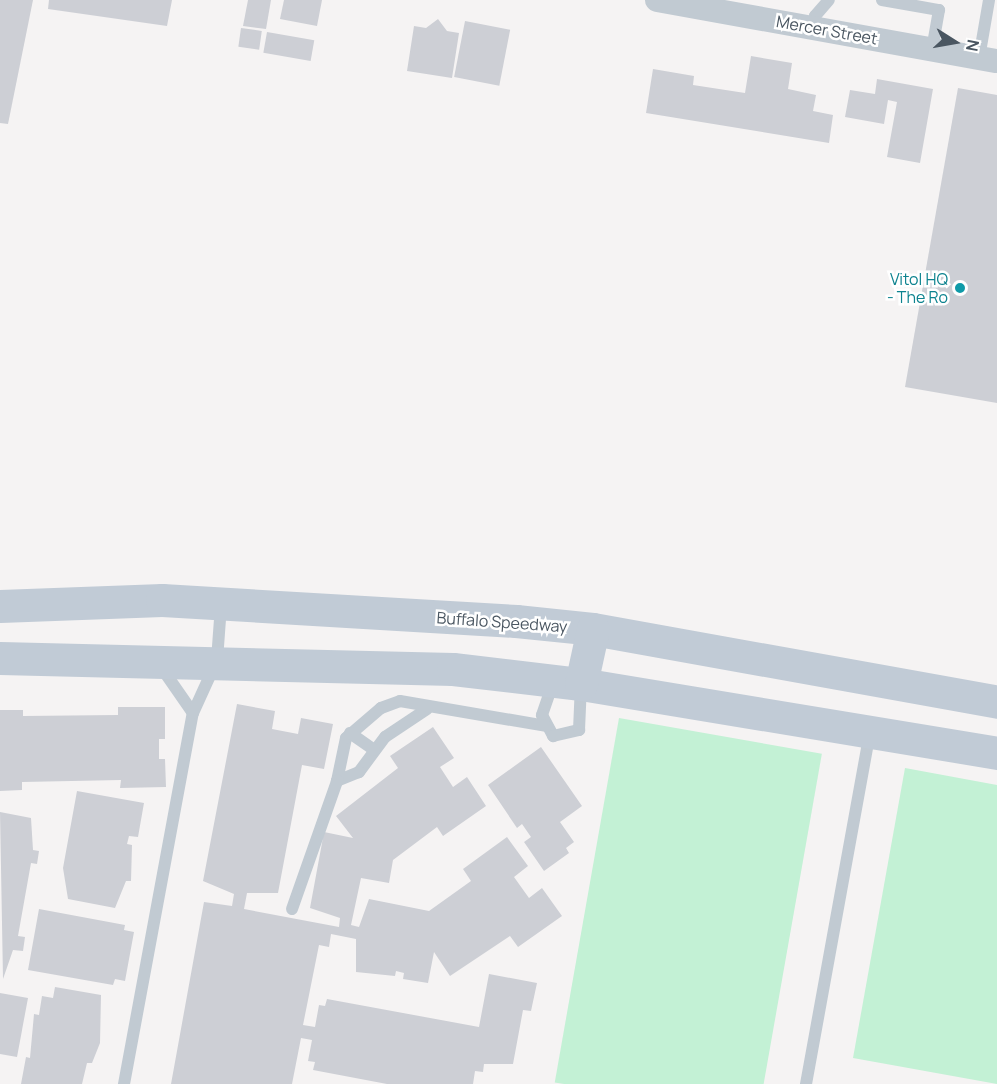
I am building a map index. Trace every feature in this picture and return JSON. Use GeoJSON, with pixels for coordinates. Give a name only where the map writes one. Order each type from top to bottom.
{"type":"FeatureCollection","features":[{"type":"Feature","properties":{"kind":"main road","name":"Buffalo Speedway"},"geometry":{"type":"LineString","coordinates":[[0,606],[221,604],[595,620],[850,675],[997,702]]}},
{"type":"Feature","properties":{"kind":"main road"},"geometry":{"type":"LineString","coordinates":[[567,683],[595,620]]}},
{"type":"Feature","properties":{"kind":"main road"},"geometry":{"type":"LineString","coordinates":[[0,657],[154,658],[453,669],[567,683],[997,753]]}},
{"type":"Feature","properties":{"kind":"main road"},"geometry":{"type":"LineString","coordinates":[[850,675],[855,729]]}},
{"type":"Feature","properties":{"kind":"street","name":"Mercer Street"},"geometry":{"type":"LineString","coordinates":[[657,0],[988,59]]}},
{"type":"Feature","properties":{"kind":"lane"},"geometry":{"type":"LineString","coordinates":[[814,28],[815,16],[829,0]]}},
{"type":"Feature","properties":{"kind":"lane"},"geometry":{"type":"LineString","coordinates":[[882,0],[939,10],[932,49]]}},
{"type":"Feature","properties":{"kind":"lane"},"geometry":{"type":"LineString","coordinates":[[988,59],[989,0]]}},
{"type":"Feature","properties":{"kind":"lane"},"geometry":{"type":"LineString","coordinates":[[124,1084],[193,713],[217,660],[221,604]]}},
{"type":"Feature","properties":{"kind":"lane"},"geometry":{"type":"LineString","coordinates":[[154,658],[193,713]]}},
{"type":"Feature","properties":{"kind":"lane"},"geometry":{"type":"LineString","coordinates":[[567,683],[579,730],[553,736],[542,715],[567,683]]}},
{"type":"Feature","properties":{"kind":"lane"},"geometry":{"type":"LineString","coordinates":[[292,909],[337,781],[350,733],[381,708],[400,701],[427,709],[546,726]]}},
{"type":"Feature","properties":{"kind":"lane"},"geometry":{"type":"LineString","coordinates":[[337,781],[359,772],[374,750],[427,709]]}},
{"type":"Feature","properties":{"kind":"lane"},"geometry":{"type":"LineString","coordinates":[[806,1084],[855,729]]}},
{"type":"Feature","properties":{"kind":"lane"},"geometry":{"type":"LineString","coordinates":[[350,733],[374,750]]}},
{"type":"Feature","properties":{"kind":"green space"},"geometry":{"type":"Polygon","coordinates":[[[619,718],[822,754],[764,1084],[555,1082],[619,718]]]}},
{"type":"Feature","properties":{"kind":"green space"},"geometry":{"type":"Polygon","coordinates":[[[905,768],[997,785],[997,1084],[853,1058],[905,768]]]}},
{"type":"Feature","properties":{"kind":"building"},"geometry":{"type":"Polygon","coordinates":[[[0,0],[33,0],[8,124],[0,123],[0,0]]]}},
{"type":"Feature","properties":{"kind":"building"},"geometry":{"type":"Polygon","coordinates":[[[49,0],[172,0],[167,26],[48,9],[49,0]]]}},
{"type":"Feature","properties":{"kind":"building"},"geometry":{"type":"Polygon","coordinates":[[[248,0],[271,0],[266,29],[243,26],[248,0]]]}},
{"type":"Feature","properties":{"kind":"building"},"geometry":{"type":"Polygon","coordinates":[[[284,0],[322,0],[317,26],[280,19],[284,0]]]}},
{"type":"Feature","properties":{"kind":"building"},"geometry":{"type":"Polygon","coordinates":[[[438,19],[447,31],[459,33],[452,78],[407,71],[414,26],[426,28],[438,19]]]}},
{"type":"Feature","properties":{"kind":"building"},"geometry":{"type":"Polygon","coordinates":[[[465,21],[510,30],[499,86],[454,77],[465,21]]]}},
{"type":"Feature","properties":{"kind":"building"},"geometry":{"type":"Polygon","coordinates":[[[241,28],[262,31],[259,50],[238,47],[241,28]]]}},
{"type":"Feature","properties":{"kind":"building"},"geometry":{"type":"Polygon","coordinates":[[[267,32],[314,40],[311,61],[263,53],[267,32]]]}},
{"type":"Feature","properties":{"kind":"building"},"geometry":{"type":"Polygon","coordinates":[[[751,56],[792,63],[788,89],[816,95],[813,111],[833,115],[829,143],[646,113],[653,69],[694,76],[693,85],[745,93],[751,56]]]}},
{"type":"Feature","properties":{"kind":"building"},"geometry":{"type":"Polygon","coordinates":[[[877,79],[933,89],[920,163],[887,157],[897,102],[888,100],[884,124],[845,117],[850,90],[875,94],[877,79]]]}},
{"type":"Feature","properties":{"kind":"building","name":"Vitol HQ - The Ro"},"geometry":{"type":"Polygon","coordinates":[[[958,88],[997,95],[997,403],[905,387],[958,88]]]}},
{"type":"Feature","properties":{"kind":"building"},"geometry":{"type":"Polygon","coordinates":[[[237,704],[275,711],[272,729],[298,734],[301,718],[333,724],[324,769],[302,765],[278,893],[247,893],[244,909],[339,927],[340,918],[310,908],[324,832],[353,838],[336,816],[398,768],[390,756],[433,727],[454,758],[440,767],[453,787],[467,777],[486,806],[443,836],[437,827],[393,860],[389,883],[361,878],[351,925],[359,927],[369,899],[429,911],[471,881],[463,869],[507,837],[528,866],[514,877],[529,898],[542,888],[562,916],[518,947],[510,936],[450,976],[434,952],[428,983],[403,979],[404,973],[396,971],[395,976],[356,972],[356,939],[331,934],[329,947],[319,945],[303,1025],[315,1027],[319,1005],[325,1006],[327,999],[479,1027],[489,974],[537,983],[531,1011],[523,1010],[513,1064],[484,1064],[483,1072],[475,1071],[473,1084],[387,1084],[313,1070],[315,1062],[308,1061],[312,1040],[301,1038],[292,1084],[171,1084],[204,902],[232,906],[234,894],[203,881],[237,704]]]}},
{"type":"Feature","properties":{"kind":"building"},"geometry":{"type":"Polygon","coordinates":[[[118,707],[165,707],[165,739],[159,739],[159,759],[165,759],[166,787],[120,788],[121,780],[22,782],[22,790],[0,791],[0,710],[23,710],[23,716],[118,715],[118,707]]]}},
{"type":"Feature","properties":{"kind":"building"},"geometry":{"type":"Polygon","coordinates":[[[541,747],[582,806],[560,822],[574,842],[566,848],[569,853],[544,871],[524,842],[531,837],[522,824],[517,828],[488,785],[541,747]]]}},
{"type":"Feature","properties":{"kind":"building"},"geometry":{"type":"Polygon","coordinates":[[[77,791],[144,803],[138,837],[129,836],[127,844],[132,845],[131,881],[126,881],[115,908],[68,899],[63,868],[77,791]]]}},
{"type":"Feature","properties":{"kind":"building"},"geometry":{"type":"Polygon","coordinates":[[[0,812],[31,818],[33,850],[39,851],[37,864],[31,863],[18,936],[25,937],[23,951],[13,950],[3,979],[0,812]]]}},
{"type":"Feature","properties":{"kind":"building"},"geometry":{"type":"Polygon","coordinates":[[[39,909],[125,925],[124,930],[134,932],[125,981],[115,979],[113,985],[28,970],[39,909]]]}},
{"type":"Feature","properties":{"kind":"building"},"geometry":{"type":"Polygon","coordinates":[[[55,987],[101,995],[100,1043],[92,1063],[87,1063],[82,1084],[21,1084],[26,1057],[30,1058],[34,1014],[39,1015],[42,996],[53,998],[55,987]]]}},
{"type":"Feature","properties":{"kind":"building"},"geometry":{"type":"Polygon","coordinates":[[[0,993],[28,998],[17,1057],[0,1054],[0,993]]]}},
{"type":"Feature","properties":{"kind":"place","name":"Vitol HQ - The Ro"},"geometry":{"type":"Point","coordinates":[960,288]}}]}
